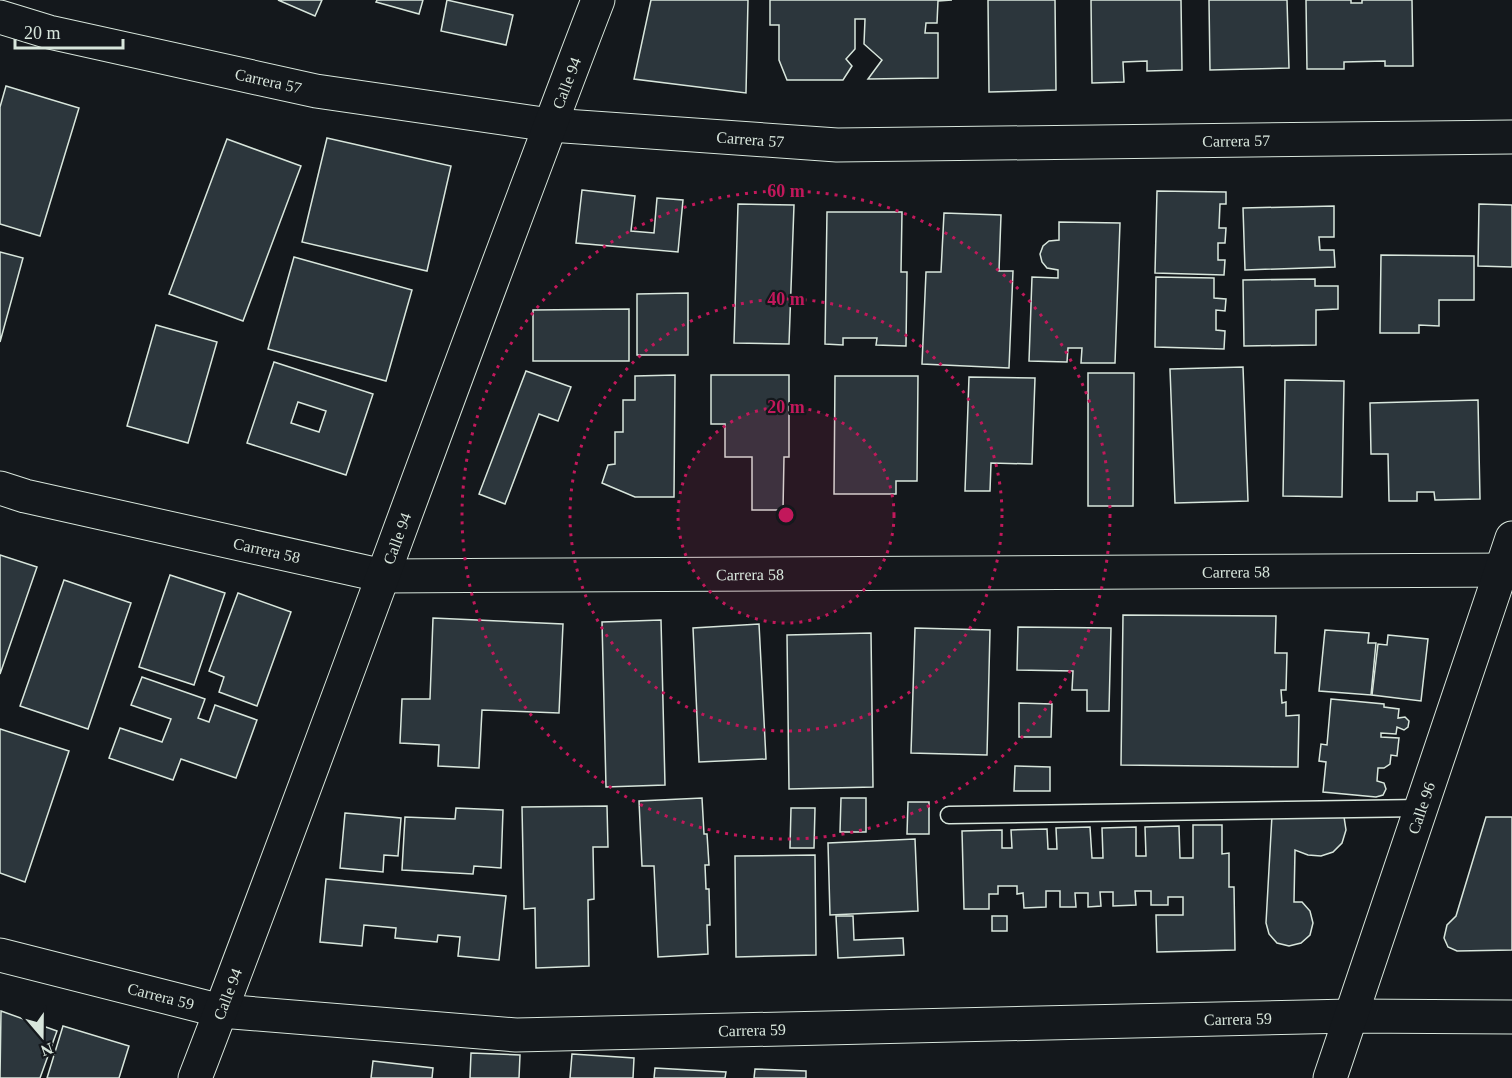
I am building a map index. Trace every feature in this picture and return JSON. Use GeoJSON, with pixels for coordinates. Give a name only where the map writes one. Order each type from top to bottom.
{"type":"FeatureCollection","features":[{"type":"Feature","properties":{"kind":"street","name":"Calle 94"},"geometry":{"type":"LineString","coordinates":[[195,1078],[598,0]]}},
{"type":"Feature","properties":{"kind":"street","name":"Carrera 57"},"geometry":{"type":"LineString","coordinates":[[0,17],[49,32],[316,91],[550,125],[837,145],[1512,137]]}},
{"type":"Feature","properties":{"kind":"street","name":"Carrera 58"},"geometry":{"type":"LineString","coordinates":[[0,489],[384,576],[1506,570]]}},
{"type":"Feature","properties":{"kind":"street","name":"Calle 96"},"geometry":{"type":"LineString","coordinates":[[1330,1078],[1421,808],[1506,570],[1512,538]]}},
{"type":"Feature","properties":{"kind":"street","name":"Carrera 59"},"geometry":{"type":"LineString","coordinates":[[0,956],[221,1011],[516,1035],[1351,1016],[1512,1017]]}},
{"type":"Feature","properties":{"kind":"lane"},"geometry":{"type":"LineString","coordinates":[[949,815],[1421,808]]}},
{"type":"Feature","properties":{"kind":"building"},"geometry":{"type":"Polygon","coordinates":[[[278,0],[322,0],[315,16],[278,0]]]}},
{"type":"Feature","properties":{"kind":"building"},"geometry":{"type":"Polygon","coordinates":[[[377,0],[423,0],[419,14],[376,2],[377,0]]]}},
{"type":"Feature","properties":{"kind":"building"},"geometry":{"type":"Polygon","coordinates":[[[447,0],[513,15],[506,45],[441,31],[447,0]]]}},
{"type":"Feature","properties":{"kind":"building"},"geometry":{"type":"Polygon","coordinates":[[[651,0],[748,0],[746,93],[634,79],[651,0]]]}},
{"type":"Feature","properties":{"kind":"building"},"geometry":{"type":"Polygon","coordinates":[[[770,0],[952,0],[938,1],[937,23],[926,23],[925,33],[938,33],[938,78],[868,79],[882,60],[864,44],[865,19],[855,19],[855,49],[846,59],[852,66],[843,80],[787,80],[779,60],[779,25],[770,25],[770,0]]]}},
{"type":"Feature","properties":{"kind":"building"},"geometry":{"type":"Polygon","coordinates":[[[988,0],[1055,0],[1056,90],[989,92],[988,0]]]}},
{"type":"Feature","properties":{"kind":"building"},"geometry":{"type":"Polygon","coordinates":[[[1091,0],[1181,0],[1182,70],[1147,71],[1147,61],[1123,62],[1124,82],[1092,83],[1091,0]]]}},
{"type":"Feature","properties":{"kind":"building"},"geometry":{"type":"Polygon","coordinates":[[[1209,0],[1287,0],[1289,68],[1210,70],[1209,0]]]}},
{"type":"Feature","properties":{"kind":"building"},"geometry":{"type":"Polygon","coordinates":[[[1306,0],[1351,0],[1351,3],[1362,3],[1362,0],[1412,0],[1413,66],[1385,66],[1385,61],[1344,62],[1344,69],[1307,69],[1306,0]]]}},
{"type":"Feature","properties":{"kind":"building"},"geometry":{"type":"Polygon","coordinates":[[[6,86],[79,108],[40,236],[0,224],[0,107],[6,86]]]}},
{"type":"Feature","properties":{"kind":"building"},"geometry":{"type":"Polygon","coordinates":[[[327,138],[451,166],[427,271],[302,242],[327,138]]]}},
{"type":"Feature","properties":{"kind":"building"},"geometry":{"type":"Polygon","coordinates":[[[227,139],[301,166],[243,321],[169,294],[227,139]]]}},
{"type":"Feature","properties":{"kind":"building"},"geometry":{"type":"Polygon","coordinates":[[[582,190],[635,196],[631,231],[654,233],[657,198],[683,200],[678,252],[576,243],[582,190]]]}},
{"type":"Feature","properties":{"kind":"building"},"geometry":{"type":"Polygon","coordinates":[[[1157,191],[1226,192],[1226,204],[1220,204],[1219,228],[1226,228],[1225,243],[1218,243],[1218,260],[1225,260],[1224,275],[1155,273],[1157,191]]]}},
{"type":"Feature","properties":{"kind":"building"},"geometry":{"type":"Polygon","coordinates":[[[738,204],[794,205],[789,344],[734,343],[738,204]]]}},
{"type":"Feature","properties":{"kind":"building"},"geometry":{"type":"Polygon","coordinates":[[[1479,204],[1512,205],[1512,267],[1478,266],[1479,204]]]}},
{"type":"Feature","properties":{"kind":"building"},"geometry":{"type":"Polygon","coordinates":[[[1334,206],[1334,237],[1319,237],[1320,250],[1334,250],[1335,267],[1245,270],[1243,208],[1334,206]]]}},
{"type":"Feature","properties":{"kind":"building"},"geometry":{"type":"Polygon","coordinates":[[[827,212],[902,212],[901,272],[907,272],[906,346],[876,345],[877,338],[843,338],[843,345],[825,344],[827,212]]]}},
{"type":"Feature","properties":{"kind":"building"},"geometry":{"type":"Polygon","coordinates":[[[944,213],[1001,215],[999,271],[1013,271],[1009,368],[922,364],[926,272],[941,272],[944,213]]]}},
{"type":"Feature","properties":{"kind":"building"},"geometry":{"type":"Polygon","coordinates":[[[1059,222],[1120,223],[1115,363],[1081,363],[1082,348],[1068,348],[1067,362],[1029,361],[1032,277],[1058,278],[1058,270],[1047,268],[1040,254],[1043,246],[1049,241],[1059,240],[1059,222]]]}},
{"type":"Feature","properties":{"kind":"building"},"geometry":{"type":"Polygon","coordinates":[[[0,252],[23,258],[0,342],[0,252]]]}},
{"type":"Feature","properties":{"kind":"building"},"geometry":{"type":"Polygon","coordinates":[[[1381,255],[1474,256],[1474,300],[1439,300],[1439,326],[1419,325],[1419,333],[1380,333],[1381,255]]]}},
{"type":"Feature","properties":{"kind":"building"},"geometry":{"type":"Polygon","coordinates":[[[294,257],[412,290],[386,381],[268,349],[294,257]]]}},
{"type":"Feature","properties":{"kind":"building"},"geometry":{"type":"Polygon","coordinates":[[[1156,277],[1214,278],[1214,298],[1226,299],[1225,311],[1216,310],[1216,330],[1225,331],[1224,349],[1155,347],[1156,277]]]}},
{"type":"Feature","properties":{"kind":"building"},"geometry":{"type":"Polygon","coordinates":[[[1315,279],[1315,286],[1338,286],[1338,309],[1316,310],[1316,345],[1244,346],[1243,280],[1315,279]]]}},
{"type":"Feature","properties":{"kind":"building"},"geometry":{"type":"Polygon","coordinates":[[[688,293],[688,355],[637,355],[637,294],[688,293]]]}},
{"type":"Feature","properties":{"kind":"building"},"geometry":{"type":"Polygon","coordinates":[[[629,309],[629,361],[533,361],[533,310],[629,309]]]}},
{"type":"Feature","properties":{"kind":"building"},"geometry":{"type":"Polygon","coordinates":[[[156,325],[217,342],[188,443],[127,426],[156,325]]]}},
{"type":"Feature","properties":{"kind":"building"},"geometry":{"type":"Polygon","coordinates":[[[274,362],[373,394],[346,475],[247,443],[274,362]],[[298,402],[291,423],[319,432],[326,411],[298,402]]]}},
{"type":"Feature","properties":{"kind":"building"},"geometry":{"type":"Polygon","coordinates":[[[1243,367],[1248,501],[1175,503],[1170,369],[1243,367]]]}},
{"type":"Feature","properties":{"kind":"building"},"geometry":{"type":"Polygon","coordinates":[[[526,371],[571,387],[558,421],[539,414],[505,504],[479,494],[526,371]]]}},
{"type":"Feature","properties":{"kind":"building"},"geometry":{"type":"Polygon","coordinates":[[[1088,373],[1134,373],[1133,506],[1088,506],[1088,373]]]}},
{"type":"Feature","properties":{"kind":"building"},"geometry":{"type":"Polygon","coordinates":[[[675,375],[674,497],[635,497],[602,483],[608,465],[615,464],[615,432],[623,432],[623,400],[635,400],[635,376],[675,375]]]}},
{"type":"Feature","properties":{"kind":"building"},"geometry":{"type":"Polygon","coordinates":[[[711,375],[789,375],[789,457],[784,457],[783,510],[752,510],[752,457],[725,457],[725,424],[711,424],[711,375]]]}},
{"type":"Feature","properties":{"kind":"building"},"geometry":{"type":"Polygon","coordinates":[[[835,376],[918,376],[917,481],[896,481],[896,494],[834,494],[835,376]]]}},
{"type":"Feature","properties":{"kind":"building"},"geometry":{"type":"Polygon","coordinates":[[[969,377],[1035,378],[1032,464],[991,463],[990,491],[965,491],[969,377]]]}},
{"type":"Feature","properties":{"kind":"building"},"geometry":{"type":"Polygon","coordinates":[[[1285,380],[1344,381],[1342,497],[1283,496],[1285,380]]]}},
{"type":"Feature","properties":{"kind":"building"},"geometry":{"type":"Polygon","coordinates":[[[1478,400],[1480,499],[1435,500],[1434,492],[1417,492],[1417,501],[1389,501],[1388,454],[1371,454],[1370,403],[1478,400]]]}},
{"type":"Feature","properties":{"kind":"building"},"geometry":{"type":"Polygon","coordinates":[[[0,555],[37,567],[0,674],[0,555]]]}},
{"type":"Feature","properties":{"kind":"building"},"geometry":{"type":"Polygon","coordinates":[[[170,575],[225,593],[194,685],[139,667],[170,575]]]}},
{"type":"Feature","properties":{"kind":"building"},"geometry":{"type":"Polygon","coordinates":[[[64,580],[131,603],[88,729],[20,706],[64,580]]]}},
{"type":"Feature","properties":{"kind":"building"},"geometry":{"type":"Polygon","coordinates":[[[238,593],[291,612],[257,706],[219,692],[224,677],[209,671],[238,593]]]}},
{"type":"Feature","properties":{"kind":"building"},"geometry":{"type":"Polygon","coordinates":[[[1123,615],[1276,616],[1275,653],[1287,653],[1286,690],[1281,690],[1282,703],[1286,702],[1286,716],[1299,715],[1298,767],[1121,765],[1123,615]]]}},
{"type":"Feature","properties":{"kind":"building"},"geometry":{"type":"Polygon","coordinates":[[[433,618],[563,624],[559,713],[482,710],[479,768],[438,766],[439,745],[400,743],[402,699],[430,699],[433,618]]]}},
{"type":"Feature","properties":{"kind":"building"},"geometry":{"type":"Polygon","coordinates":[[[661,620],[665,785],[606,787],[602,622],[661,620]]]}},
{"type":"Feature","properties":{"kind":"building"},"geometry":{"type":"Polygon","coordinates":[[[759,624],[766,759],[699,762],[693,628],[759,624]]]}},
{"type":"Feature","properties":{"kind":"building"},"geometry":{"type":"Polygon","coordinates":[[[1018,627],[1111,628],[1109,711],[1087,711],[1087,690],[1072,690],[1073,671],[1017,670],[1018,627]]]}},
{"type":"Feature","properties":{"kind":"building"},"geometry":{"type":"Polygon","coordinates":[[[915,628],[990,630],[987,755],[911,753],[915,628]]]}},
{"type":"Feature","properties":{"kind":"building"},"geometry":{"type":"Polygon","coordinates":[[[1325,630],[1369,633],[1368,643],[1376,643],[1371,695],[1319,691],[1325,630]]]}},
{"type":"Feature","properties":{"kind":"building"},"geometry":{"type":"Polygon","coordinates":[[[871,633],[873,787],[789,789],[787,635],[871,633]]]}},
{"type":"Feature","properties":{"kind":"building"},"geometry":{"type":"Polygon","coordinates":[[[1388,635],[1428,639],[1421,701],[1372,695],[1378,644],[1387,645],[1388,635]]]}},
{"type":"Feature","properties":{"kind":"building"},"geometry":{"type":"Polygon","coordinates":[[[142,677],[205,699],[198,718],[209,722],[215,705],[257,720],[236,778],[181,759],[173,780],[109,758],[120,728],[162,742],[171,719],[131,705],[142,677]]]}},
{"type":"Feature","properties":{"kind":"building"},"geometry":{"type":"Polygon","coordinates":[[[1331,699],[1384,704],[1384,707],[1399,709],[1398,718],[1405,717],[1409,721],[1408,727],[1404,730],[1397,727],[1396,734],[1381,733],[1381,737],[1399,738],[1397,756],[1391,755],[1390,764],[1384,768],[1378,768],[1377,781],[1384,783],[1386,789],[1383,795],[1376,797],[1323,792],[1326,762],[1319,761],[1321,744],[1327,745],[1331,699]]]}},
{"type":"Feature","properties":{"kind":"building"},"geometry":{"type":"Polygon","coordinates":[[[1019,703],[1052,704],[1051,737],[1019,737],[1019,703]]]}},
{"type":"Feature","properties":{"kind":"building"},"geometry":{"type":"Polygon","coordinates":[[[0,729],[69,751],[25,882],[0,873],[0,729]]]}},
{"type":"Feature","properties":{"kind":"building"},"geometry":{"type":"Polygon","coordinates":[[[1015,766],[1050,767],[1050,791],[1014,791],[1015,766]]]}},
{"type":"Feature","properties":{"kind":"building"},"geometry":{"type":"Polygon","coordinates":[[[702,798],[709,865],[705,865],[706,889],[709,889],[708,954],[658,957],[654,866],[642,866],[639,801],[702,798]]]}},
{"type":"Feature","properties":{"kind":"building"},"geometry":{"type":"Polygon","coordinates":[[[841,798],[866,798],[866,832],[840,832],[841,798]]]}},
{"type":"Feature","properties":{"kind":"building"},"geometry":{"type":"Polygon","coordinates":[[[908,802],[929,802],[929,834],[907,834],[908,802]]]}},
{"type":"Feature","properties":{"kind":"building"},"geometry":{"type":"Polygon","coordinates":[[[607,806],[608,847],[593,847],[594,899],[588,900],[589,966],[536,968],[535,908],[524,909],[522,807],[607,806]]]}},
{"type":"Feature","properties":{"kind":"building"},"geometry":{"type":"Polygon","coordinates":[[[456,808],[503,810],[501,868],[474,866],[473,874],[402,870],[405,817],[455,819],[456,808]]]}},
{"type":"Feature","properties":{"kind":"building"},"geometry":{"type":"Polygon","coordinates":[[[791,808],[815,808],[814,848],[790,848],[791,808]]]}},
{"type":"Feature","properties":{"kind":"building"},"geometry":{"type":"Polygon","coordinates":[[[345,813],[401,818],[398,856],[384,855],[383,872],[340,868],[345,813]]]}},
{"type":"Feature","properties":{"kind":"building"},"geometry":{"type":"Polygon","coordinates":[[[1272,815],[1344,817],[1346,830],[1342,843],[1333,852],[1321,856],[1308,855],[1295,850],[1294,902],[1302,902],[1310,911],[1313,923],[1310,935],[1301,943],[1289,946],[1277,943],[1269,934],[1266,923],[1272,815]]]}},
{"type":"Feature","properties":{"kind":"building"},"geometry":{"type":"Polygon","coordinates":[[[1486,817],[1512,817],[1512,950],[1457,951],[1448,947],[1444,938],[1447,925],[1456,916],[1486,817]]]}},
{"type":"Feature","properties":{"kind":"building"},"geometry":{"type":"Polygon","coordinates":[[[1193,825],[1222,825],[1222,854],[1229,853],[1229,887],[1234,887],[1235,950],[1157,952],[1156,915],[1183,915],[1183,897],[1168,897],[1168,905],[1151,905],[1151,891],[1135,891],[1136,905],[1113,906],[1113,892],[1100,892],[1101,906],[1088,907],[1088,893],[1075,893],[1076,907],[1060,907],[1060,891],[1046,891],[1046,907],[1024,908],[1023,893],[1017,894],[1017,886],[998,886],[998,894],[989,894],[989,909],[964,909],[962,831],[1002,830],[1002,848],[1012,848],[1011,830],[1047,829],[1048,849],[1057,849],[1056,828],[1090,827],[1092,858],[1103,858],[1102,828],[1136,827],[1136,856],[1146,856],[1145,827],[1179,826],[1180,858],[1193,858],[1193,825]]]}},
{"type":"Feature","properties":{"kind":"building"},"geometry":{"type":"Polygon","coordinates":[[[915,839],[918,911],[830,915],[828,843],[915,839]]]}},
{"type":"Feature","properties":{"kind":"building"},"geometry":{"type":"Polygon","coordinates":[[[815,855],[816,955],[736,957],[735,856],[815,855]]]}},
{"type":"Feature","properties":{"kind":"building"},"geometry":{"type":"Polygon","coordinates":[[[326,879],[506,896],[499,960],[458,956],[460,937],[438,935],[437,942],[395,938],[396,928],[364,925],[362,946],[320,942],[326,879]]]}},
{"type":"Feature","properties":{"kind":"building"},"geometry":{"type":"Polygon","coordinates":[[[836,916],[853,916],[854,940],[903,938],[904,955],[838,958],[836,916]]]}},
{"type":"Feature","properties":{"kind":"building"},"geometry":{"type":"Polygon","coordinates":[[[992,916],[1007,916],[1007,931],[992,931],[992,916]]]}},
{"type":"Feature","properties":{"kind":"building"},"geometry":{"type":"Polygon","coordinates":[[[1,1011],[57,1031],[40,1078],[0,1078],[1,1011]]]}},
{"type":"Feature","properties":{"kind":"building"},"geometry":{"type":"Polygon","coordinates":[[[63,1026],[129,1046],[119,1078],[47,1078],[63,1026]]]}},
{"type":"Feature","properties":{"kind":"building"},"geometry":{"type":"Polygon","coordinates":[[[471,1053],[520,1055],[519,1078],[470,1078],[471,1053]]]}},
{"type":"Feature","properties":{"kind":"building"},"geometry":{"type":"Polygon","coordinates":[[[572,1054],[634,1058],[633,1078],[570,1078],[572,1054]]]}},
{"type":"Feature","properties":{"kind":"building"},"geometry":{"type":"Polygon","coordinates":[[[373,1061],[433,1068],[432,1078],[371,1078],[373,1061]]]}},
{"type":"Feature","properties":{"kind":"building"},"geometry":{"type":"Polygon","coordinates":[[[655,1068],[726,1072],[725,1078],[654,1078],[655,1068]]]}},
{"type":"Feature","properties":{"kind":"building"},"geometry":{"type":"Polygon","coordinates":[[[755,1069],[806,1071],[806,1078],[754,1078],[755,1069]]]}}]}
